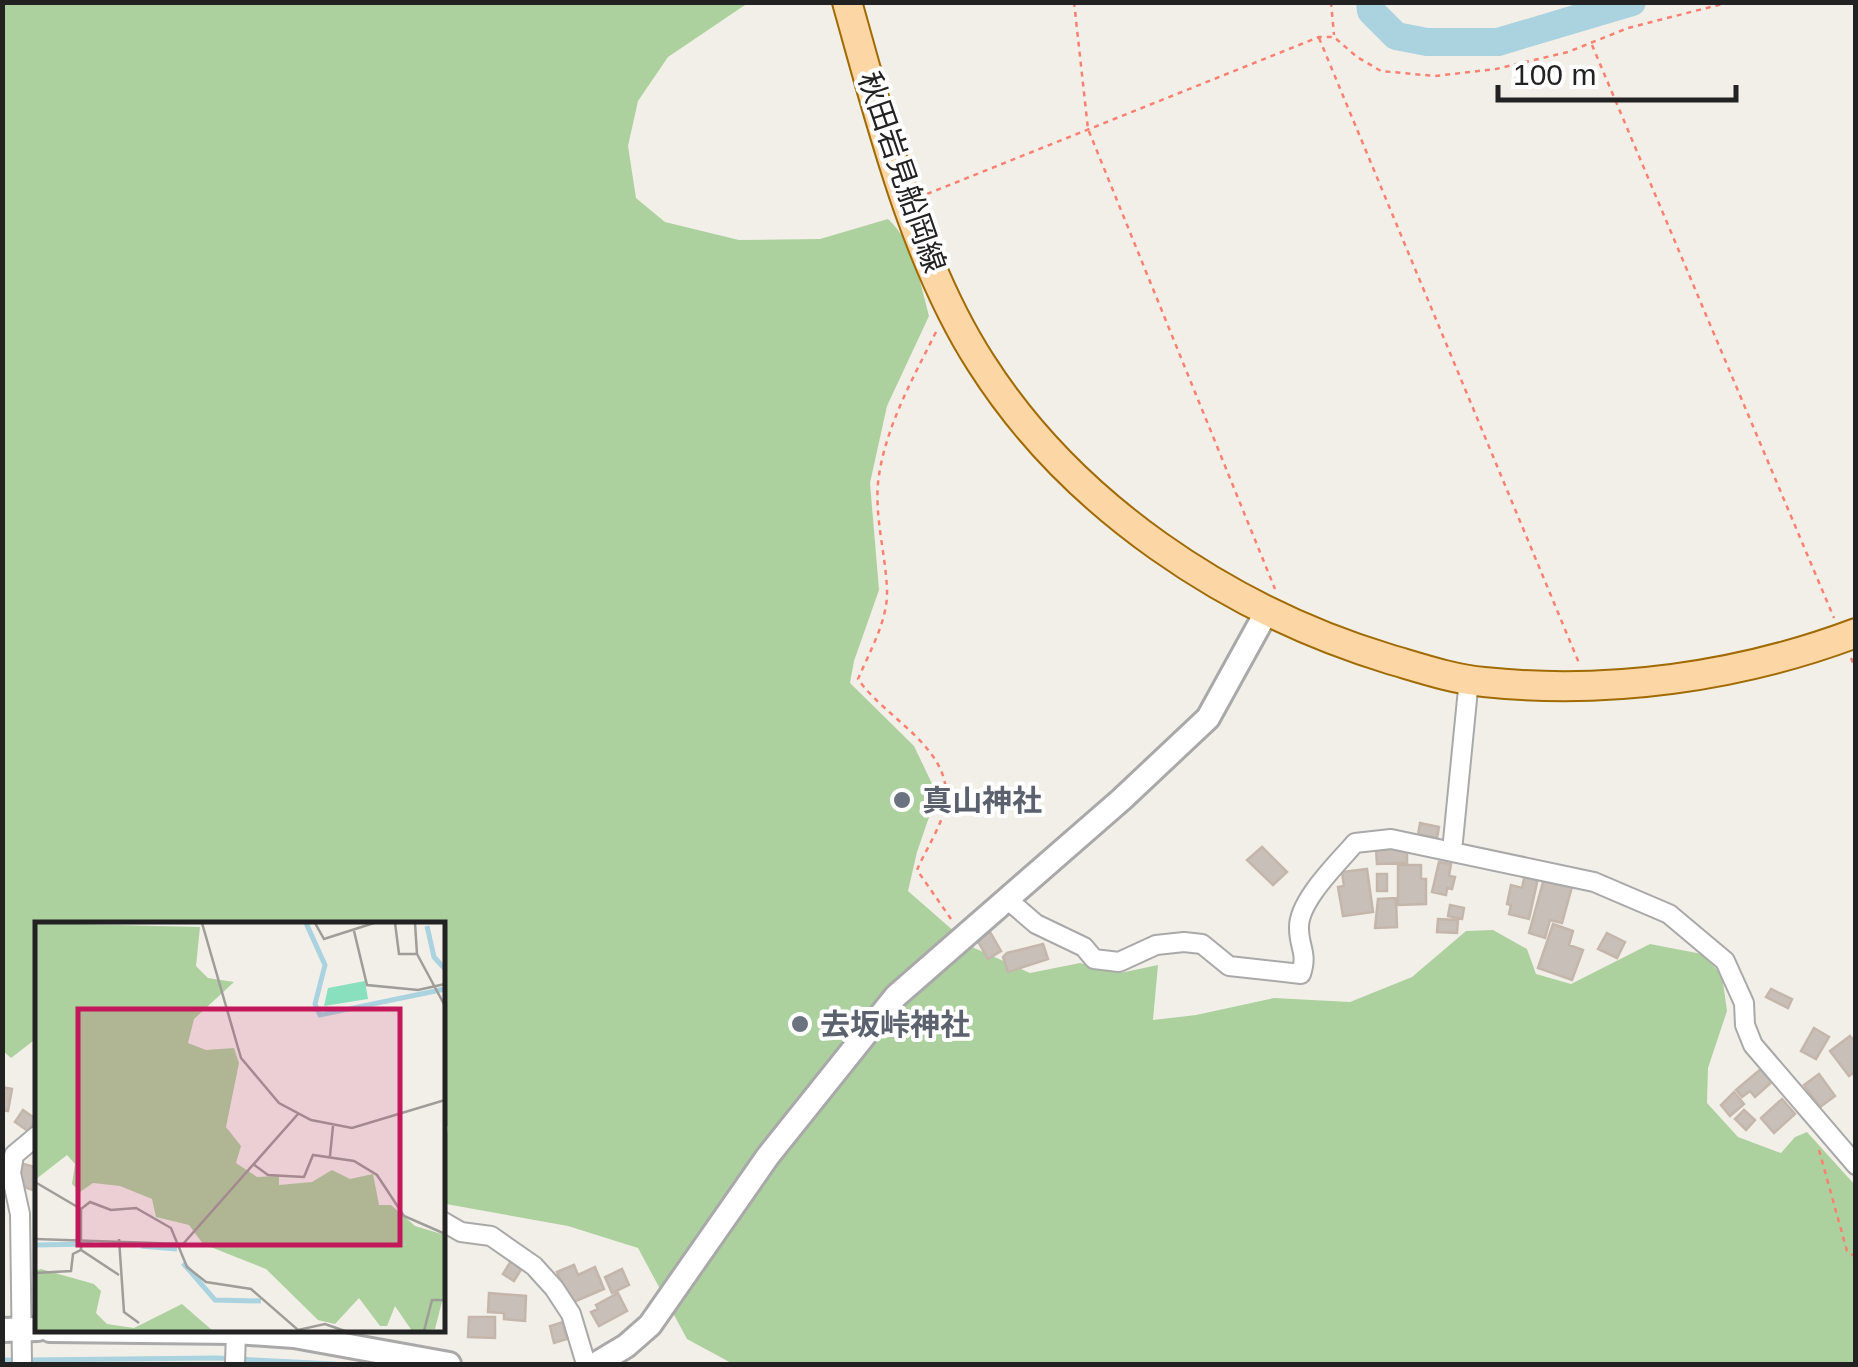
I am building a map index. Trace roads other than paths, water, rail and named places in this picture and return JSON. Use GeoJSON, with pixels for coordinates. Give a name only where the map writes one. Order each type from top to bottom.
{"type":"FeatureCollection","features":[{"type":"Feature","properties":{"kind":"main road","name":"秋田岩見船岡線"},"geometry":{"type":"LineString","coordinates":[[847,2],[907,202],[980,362],[1060,464],[1156,545],[1238,597],[1343,645],[1431,672],[1469,679],[1589,686],[1739,669],[1849,635]]}},
{"type":"Feature","properties":{"kind":"street"},"geometry":{"type":"LineString","coordinates":[[596,1364],[650,1325],[768,1156],[896,996],[1122,799],[1208,718],[1277,615]]}},
{"type":"Feature","properties":{"kind":"street"},"geometry":{"type":"LineString","coordinates":[[1452,851],[1469,679]]}},
{"type":"Feature","properties":{"kind":"street"},"geometry":{"type":"LineString","coordinates":[[1007,899],[1036,924],[1084,947],[1094,959],[1119,962],[1156,945],[1184,942],[1202,944],[1229,966],[1301,974],[1306,959],[1298,927],[1303,906],[1355,842],[1391,839],[1594,882],[1668,914],[1724,961],[1744,1003],[1745,1026],[1752,1045],[1856,1165]]}},
{"type":"Feature","properties":{"kind":"street"},"geometry":{"type":"LineString","coordinates":[[22,1340],[20,1214],[8,1152],[35,1137]]}},
{"type":"Feature","properties":{"kind":"street"},"geometry":{"type":"LineString","coordinates":[[445,1223],[461,1232],[491,1236],[534,1266],[571,1314],[586,1364]]}},
{"type":"Feature","properties":{"kind":"street"},"geometry":{"type":"LineString","coordinates":[[235,1364],[236,1332],[294,1336],[449,1364]]}},
{"type":"Feature","properties":{"kind":"waterway"},"geometry":{"type":"LineString","coordinates":[[1370,2],[1371,11],[1396,36],[1427,42],[1498,42],[1632,2]]}},
{"type":"Feature","properties":{"kind":"waterway"},"geometry":{"type":"LineString","coordinates":[[28,1360],[216,1358],[335,1364]]}},
{"type":"Feature","properties":{"kind":"waterway"},"geometry":{"type":"LineString","coordinates":[[2,1360],[17,1360]]}},
{"type":"Feature","properties":{"kind":"place","name":"真山神社"},"geometry":{"type":"Point","coordinates":[902,800]}},
{"type":"Feature","properties":{"kind":"place","name":"去坂峠神社"},"geometry":{"type":"Point","coordinates":[800,1024]}}]}
